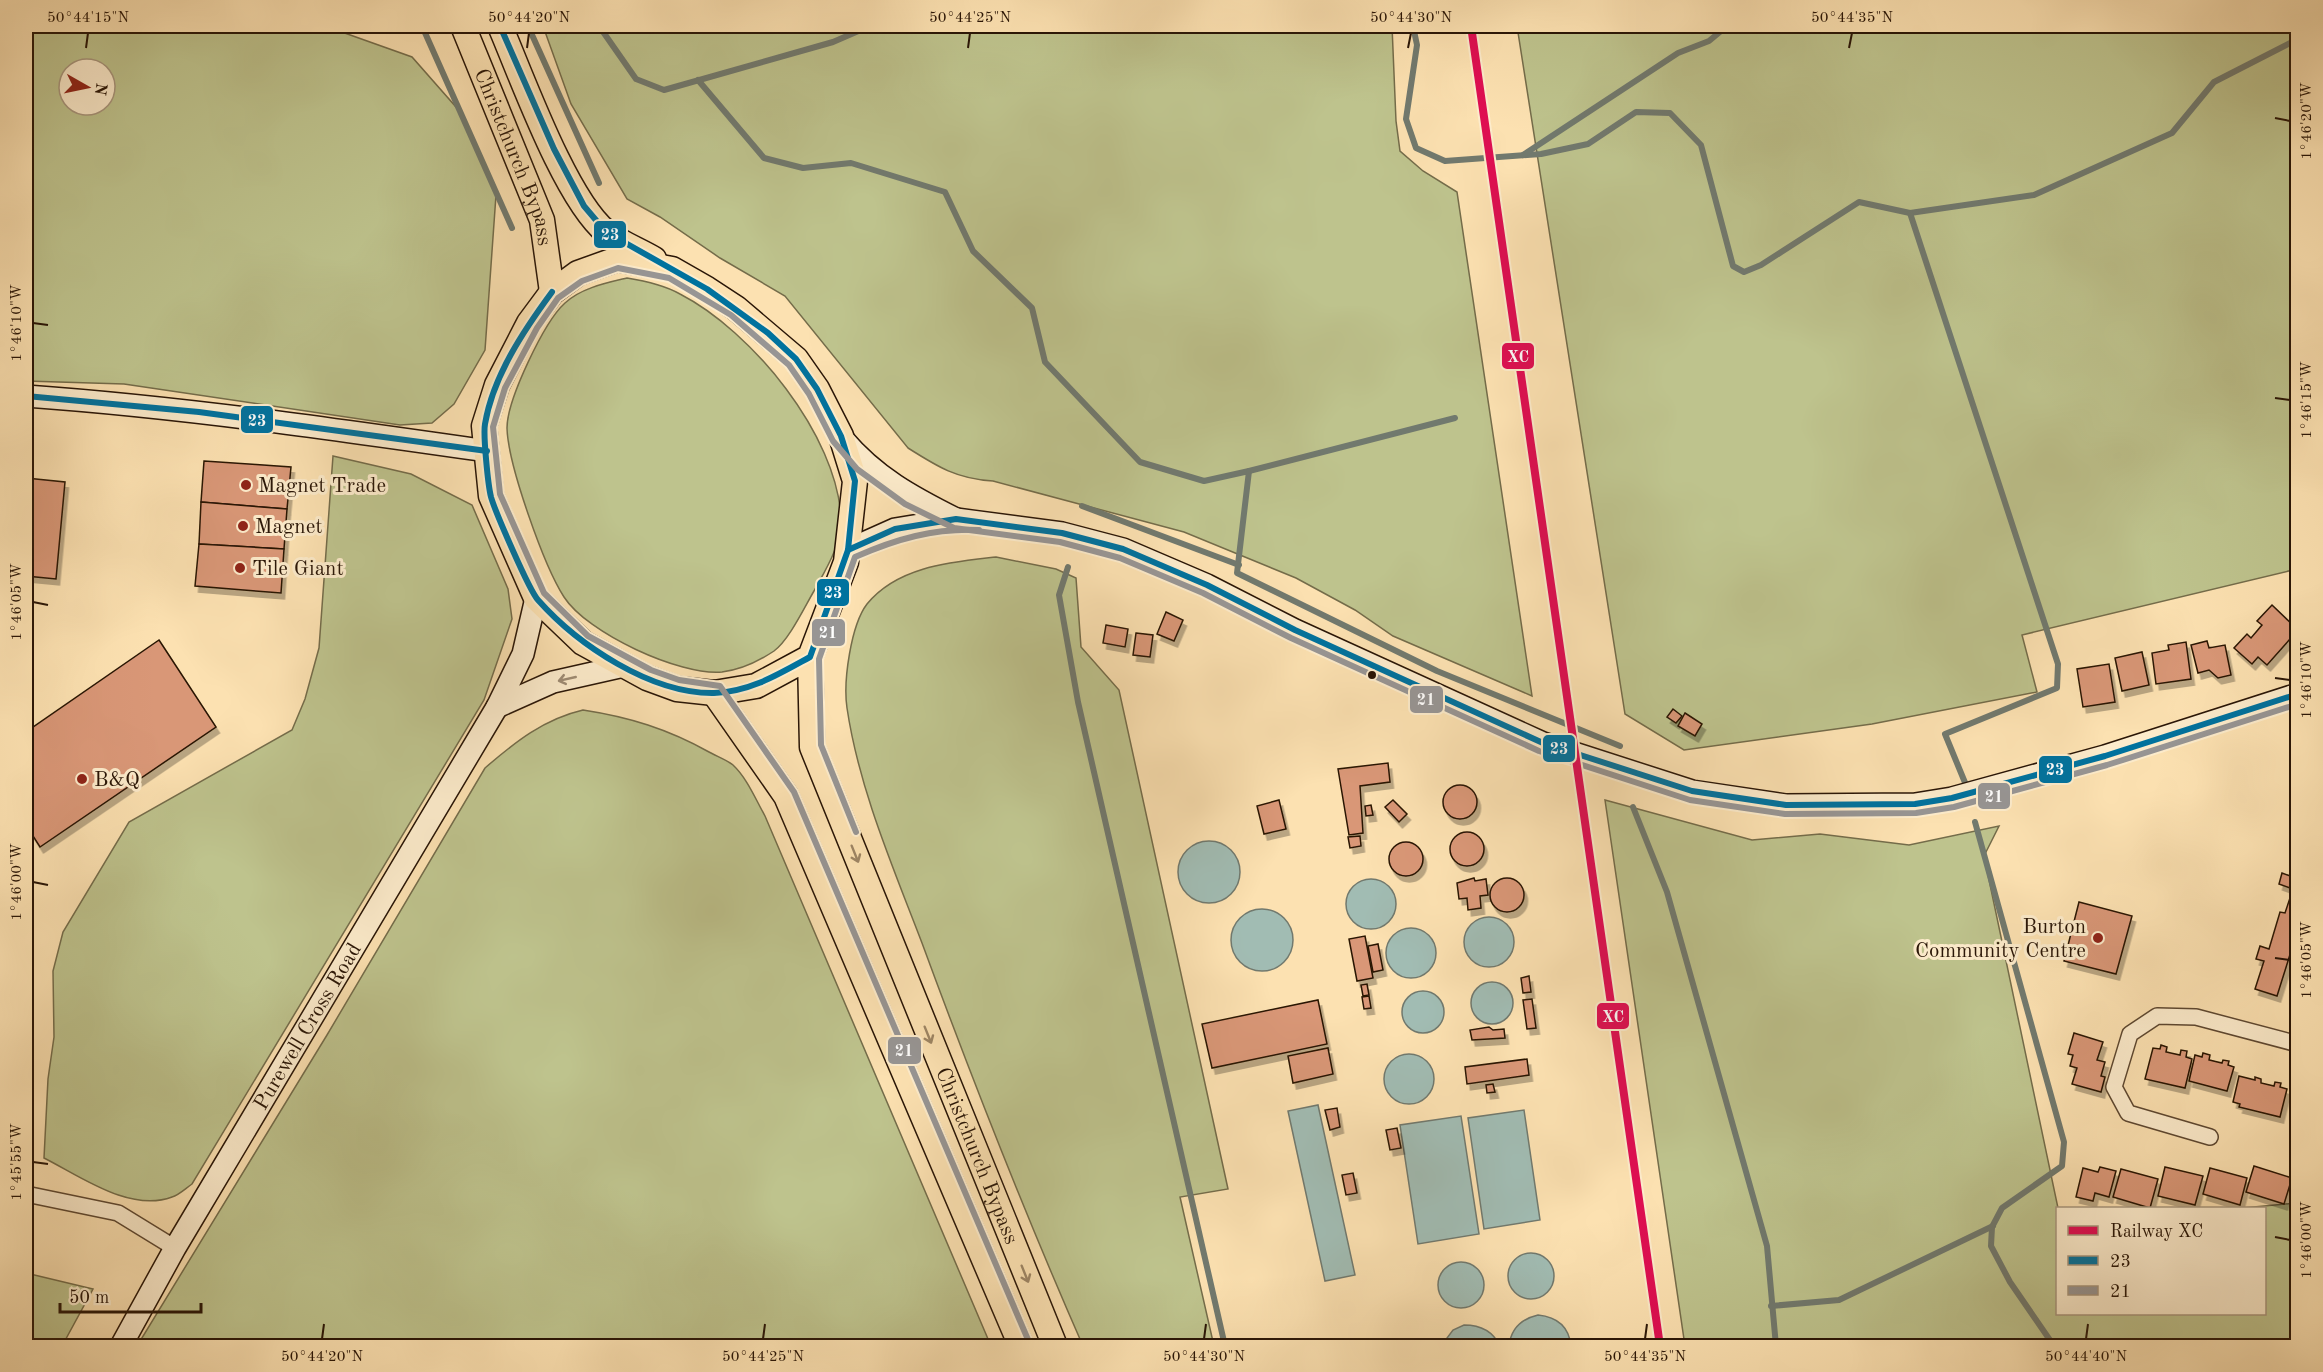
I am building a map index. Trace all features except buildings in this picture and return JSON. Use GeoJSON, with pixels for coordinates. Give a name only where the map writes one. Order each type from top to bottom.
{"type":"FeatureCollection","features":[{"type":"Feature","properties":{"kind":"main road","name":"Christchurch Bypass"},"geometry":{"type":"LineString","coordinates":[[463,26],[542,220],[552,292]]}},
{"type":"Feature","properties":{"kind":"main road","name":"Christchurch Bypass"},"geometry":{"type":"LineString","coordinates":[[500,26],[554,149],[584,206],[606,232],[736,308],[796,359],[817,389],[841,436],[855,481],[848,550],[833,598],[810,657],[812,747],[1055,1347]]}},
{"type":"Feature","properties":{"kind":"main road"},"geometry":{"type":"LineString","coordinates":[[672,269],[617,259],[578,273],[552,292],[529,322],[497,385],[484,426],[491,496],[536,598],[583,643],[624,666],[678,689],[714,693],[756,686],[810,657]]}},
{"type":"Feature","properties":{"kind":"main road"},"geometry":{"type":"LineString","coordinates":[[26,396],[117,402],[245,417],[487,451]]}},
{"type":"Feature","properties":{"kind":"main road"},"geometry":{"type":"LineString","coordinates":[[841,436],[863,463],[909,496],[956,519]]}},
{"type":"Feature","properties":{"kind":"main road"},"geometry":{"type":"LineString","coordinates":[[848,550],[896,530],[956,519],[1062,533],[1123,549],[1207,585],[1294,630],[1543,743],[1692,791],[1786,805],[1915,804],[1952,798],[2105,756],[2298,694]]}},
{"type":"Feature","properties":{"kind":"main road","name":"Purewell Cross Road"},"geometry":{"type":"LineString","coordinates":[[120,1347],[175,1248],[497,707],[523,654],[536,598]]}},
{"type":"Feature","properties":{"kind":"main road"},"geometry":{"type":"LineString","coordinates":[[497,707],[553,682],[624,666]]}},
{"type":"Feature","properties":{"kind":"main road","name":"Christchurch Bypass"},"geometry":{"type":"LineString","coordinates":[[714,693],[786,796],[1021,1347]]}},
{"type":"Feature","properties":{"kind":"street"},"geometry":{"type":"LineString","coordinates":[[2210,1137],[2128,1113],[2115,1087],[2130,1034],[2157,1016],[2196,1017],[2298,1044]]}},
{"type":"Feature","properties":{"kind":"street"},"geometry":{"type":"LineString","coordinates":[[26,1194],[118,1213],[175,1248]]}},
{"type":"Feature","properties":{"kind":"green space"},"geometry":{"type":"Polygon","coordinates":[[[26,26],[325,26],[412,57],[463,115],[496,195],[485,350],[454,404],[432,423],[400,425],[124,384],[26,381],[26,26]]]}},
{"type":"Feature","properties":{"kind":"green space"},"geometry":{"type":"Polygon","coordinates":[[[543,26],[1392,26],[1396,121],[1400,151],[1423,171],[1457,192],[1532,696],[1393,636],[1355,610],[1296,578],[1184,532],[993,481],[958,475],[908,448],[785,296],[720,258],[660,217],[627,199],[571,104],[543,26]]]}},
{"type":"Feature","properties":{"kind":"green space"},"geometry":{"type":"Polygon","coordinates":[[[1517,26],[2297,26],[2297,569],[2022,635],[2037,692],[1872,724],[1684,750],[1625,714],[1517,26]]]}},
{"type":"Feature","properties":{"kind":"green space"},"geometry":{"type":"Polygon","coordinates":[[[627,278],[655,284],[680,294],[735,333],[762,359],[807,420],[824,453],[836,486],[841,518],[839,537],[823,574],[796,623],[774,651],[735,669],[722,672],[704,671],[660,660],[613,638],[576,611],[564,597],[547,563],[520,490],[507,428],[513,399],[537,344],[556,313],[571,298],[594,287],[627,278]]]}},
{"type":"Feature","properties":{"kind":"green space"},"geometry":{"type":"Polygon","coordinates":[[[333,456],[411,474],[472,505],[508,589],[512,619],[484,700],[192,1184],[175,1196],[156,1201],[123,1196],[89,1182],[44,1158],[48,1079],[54,1037],[53,971],[63,932],[129,822],[292,730],[305,699],[319,648],[333,456]]]}},
{"type":"Feature","properties":{"kind":"green space"},"geometry":{"type":"Polygon","coordinates":[[[996,557],[1056,569],[1076,578],[1081,647],[1119,690],[1228,1189],[1180,1197],[1214,1346],[1083,1346],[1040,1246],[980,1095],[868,798],[852,738],[846,697],[849,654],[861,613],[880,591],[910,574],[944,564],[996,557]]]}},
{"type":"Feature","properties":{"kind":"green space"},"geometry":{"type":"Polygon","coordinates":[[[583,710],[632,720],[663,730],[731,763],[747,783],[765,816],[991,1346],[137,1346],[327,1035],[485,768],[507,749],[543,725],[583,710]]]}},
{"type":"Feature","properties":{"kind":"green space"},"geometry":{"type":"Polygon","coordinates":[[[1605,800],[1752,840],[1820,834],[1909,845],[1999,826],[1984,856],[2058,1207],[2056,1315],[2266,1315],[2266,1207],[2254,1207],[2297,1203],[2297,1346],[1685,1346],[1605,800]]]}},
{"type":"Feature","properties":{"kind":"green space"},"geometry":{"type":"Polygon","coordinates":[[[26,1273],[93,1289],[62,1346],[26,1346],[26,1273]]]}},
{"type":"Feature","properties":{"kind":"water"},"geometry":{"type":"Polygon","coordinates":[[[1209,841],[1221,843],[1231,850],[1238,860],[1240,872],[1238,884],[1231,894],[1221,901],[1209,903],[1197,901],[1187,894],[1180,884],[1178,872],[1180,860],[1187,850],[1197,843],[1209,841]]]}},
{"type":"Feature","properties":{"kind":"water"},"geometry":{"type":"Polygon","coordinates":[[[1366,879],[1376,879],[1389,886],[1396,899],[1396,909],[1389,922],[1376,929],[1366,929],[1357,925],[1350,918],[1346,909],[1346,899],[1350,890],[1357,883],[1366,879]]]}},
{"type":"Feature","properties":{"kind":"water"},"geometry":{"type":"Polygon","coordinates":[[[1256,909],[1268,909],[1284,918],[1291,928],[1293,940],[1291,952],[1284,962],[1268,971],[1256,971],[1245,966],[1236,957],[1231,946],[1231,934],[1236,923],[1245,914],[1256,909]]]}},
{"type":"Feature","properties":{"kind":"water"},"geometry":{"type":"Polygon","coordinates":[[[1484,917],[1494,917],[1507,924],[1514,937],[1514,947],[1507,960],[1494,967],[1484,967],[1475,963],[1468,956],[1464,947],[1464,937],[1468,928],[1475,921],[1484,917]]]}},
{"type":"Feature","properties":{"kind":"water"},"geometry":{"type":"Polygon","coordinates":[[[1406,928],[1416,928],[1429,935],[1436,948],[1436,958],[1429,971],[1416,978],[1406,978],[1397,974],[1390,967],[1386,958],[1386,948],[1390,939],[1397,932],[1406,928]]]}},
{"type":"Feature","properties":{"kind":"water"},"geometry":{"type":"Polygon","coordinates":[[[1492,982],[1507,988],[1513,1003],[1507,1018],[1492,1024],[1477,1018],[1471,1003],[1477,988],[1492,982]]]}},
{"type":"Feature","properties":{"kind":"water"},"geometry":{"type":"Polygon","coordinates":[[[1423,991],[1431,992],[1438,997],[1443,1004],[1443,1020],[1438,1027],[1431,1032],[1423,1033],[1415,1032],[1408,1027],[1403,1020],[1402,1012],[1403,1004],[1408,997],[1415,992],[1423,991]]]}},
{"type":"Feature","properties":{"kind":"water"},"geometry":{"type":"Polygon","coordinates":[[[1404,1054],[1414,1054],[1427,1061],[1434,1074],[1434,1084],[1427,1097],[1414,1104],[1404,1104],[1395,1100],[1388,1093],[1384,1084],[1384,1074],[1388,1065],[1395,1058],[1404,1054]]]}},
{"type":"Feature","properties":{"kind":"water"},"geometry":{"type":"Polygon","coordinates":[[[1318,1105],[1355,1275],[1325,1281],[1288,1111],[1318,1105]]]}},
{"type":"Feature","properties":{"kind":"water"},"geometry":{"type":"Polygon","coordinates":[[[1524,1110],[1540,1220],[1484,1229],[1468,1118],[1524,1110]]]}},
{"type":"Feature","properties":{"kind":"water"},"geometry":{"type":"Polygon","coordinates":[[[1461,1116],[1479,1234],[1418,1244],[1400,1125],[1461,1116]]]}},
{"type":"Feature","properties":{"kind":"water"},"geometry":{"type":"Polygon","coordinates":[[[1531,1253],[1540,1254],[1548,1259],[1553,1267],[1553,1285],[1548,1293],[1540,1298],[1531,1299],[1522,1298],[1514,1293],[1509,1285],[1508,1276],[1509,1267],[1514,1259],[1522,1254],[1531,1253]]]}},
{"type":"Feature","properties":{"kind":"water"},"geometry":{"type":"Polygon","coordinates":[[[1461,1262],[1477,1269],[1484,1285],[1477,1301],[1461,1308],[1445,1301],[1438,1285],[1445,1269],[1461,1262]]]}},
{"type":"Feature","properties":{"kind":"water"},"geometry":{"type":"Polygon","coordinates":[[[1538,1315],[1551,1318],[1561,1324],[1568,1333],[1571,1346],[1509,1346],[1512,1334],[1518,1325],[1538,1315]]]}},
{"type":"Feature","properties":{"kind":"water"},"geometry":{"type":"Polygon","coordinates":[[[1464,1325],[1486,1330],[1494,1336],[1500,1346],[1441,1346],[1453,1330],[1464,1325]]]}},
{"type":"Feature","properties":{"kind":"waterway"},"geometry":{"type":"LineString","coordinates":[[422,26],[512,228]]}},
{"type":"Feature","properties":{"kind":"waterway"},"geometry":{"type":"LineString","coordinates":[[528,26],[599,183]]}},
{"type":"Feature","properties":{"kind":"waterway"},"geometry":{"type":"LineString","coordinates":[[599,26],[636,79],[664,90],[833,42],[870,26]]}},
{"type":"Feature","properties":{"kind":"waterway"},"geometry":{"type":"LineString","coordinates":[[1413,26],[1417,45],[1406,119],[1416,148],[1445,161],[1541,154],[1588,144],[1636,112],[1670,113],[1701,145],[1733,266],[1744,272],[1761,265],[1859,202],[1910,213],[2034,195],[2172,133],[2214,82],[2298,39]]}},
{"type":"Feature","properties":{"kind":"waterway"},"geometry":{"type":"LineString","coordinates":[[1523,155],[1678,53],[1709,41],[1727,26]]}},
{"type":"Feature","properties":{"kind":"waterway"},"geometry":{"type":"LineString","coordinates":[[698,80],[764,158],[803,168],[851,163],[945,192],[973,251],[1032,308],[1045,362],[1140,462],[1204,481],[1249,471],[1237,573],[1437,671],[1620,746]]}},
{"type":"Feature","properties":{"kind":"waterway"},"geometry":{"type":"LineString","coordinates":[[1910,213],[2058,664],[2057,688],[1945,734],[1966,785]]}},
{"type":"Feature","properties":{"kind":"waterway"},"geometry":{"type":"LineString","coordinates":[[1249,471],[1455,418]]}},
{"type":"Feature","properties":{"kind":"waterway"},"geometry":{"type":"LineString","coordinates":[[1082,506],[1239,565]]}},
{"type":"Feature","properties":{"kind":"waterway"},"geometry":{"type":"LineString","coordinates":[[1068,567],[1059,595],[1078,702],[1225,1346]]}},
{"type":"Feature","properties":{"kind":"waterway"},"geometry":{"type":"LineString","coordinates":[[1633,807],[1667,892],[1767,1246],[1776,1346]]}},
{"type":"Feature","properties":{"kind":"waterway"},"geometry":{"type":"LineString","coordinates":[[1975,822],[2064,1142],[2062,1166],[2002,1208],[1992,1227],[1991,1246],[2010,1282],[2054,1346]]}},
{"type":"Feature","properties":{"kind":"waterway"},"geometry":{"type":"LineString","coordinates":[[1771,1306],[1839,1300],[1993,1226]]}},
{"type":"Feature","properties":{"kind":"rail line","name":"XC"},"geometry":{"type":"LineString","coordinates":[[1471,26],[1660,1346]]}},
{"type":"Feature","properties":{"kind":"transit line","name":"23"},"geometry":{"type":"LineString","coordinates":[[500,26],[554,149],[584,206],[606,232],[707,289],[768,333],[796,359],[817,389],[841,436],[855,481],[848,550],[810,657],[752,686],[727,692],[690,691],[641,676],[617,664],[574,634],[538,600],[520,567],[491,497],[486,460],[485,424],[502,371],[552,292]]}},
{"type":"Feature","properties":{"kind":"transit line","name":"21"},"geometry":{"type":"LineString","coordinates":[[1029,1342],[794,792],[720,686],[679,680],[651,670],[588,636],[544,593],[500,494],[493,427],[505,388],[537,328],[558,298],[582,281],[618,268],[669,278],[731,315],[789,365],[809,394],[833,441],[857,469],[905,504],[954,528],[1060,542],[1120,558],[1203,593],[1291,638],[1539,751],[1690,800],[1785,814],[1916,813],[1954,807],[2107,765],[2298,704]]}},
{"type":"Feature","properties":{"kind":"transit line","name":"23"},"geometry":{"type":"LineString","coordinates":[[26,396],[199,412],[487,451]]}},
{"type":"Feature","properties":{"kind":"transit line","name":"23"},"geometry":{"type":"LineString","coordinates":[[848,550],[895,529],[956,519],[1062,533],[1123,549],[1207,585],[1295,630],[1543,743],[1692,791],[1786,805],[1915,804],[1952,798],[2105,756],[2298,694]]}},
{"type":"Feature","properties":{"kind":"transit line","name":"21"},"geometry":{"type":"LineString","coordinates":[[856,832],[821,745],[819,659],[855,557],[916,536],[946,531],[979,530]]}},
{"type":"Feature","properties":{"kind":"place","name":"Magnet Trade"},"geometry":{"type":"Point","coordinates":[246,485]}},
{"type":"Feature","properties":{"kind":"place","name":"Magnet"},"geometry":{"type":"Point","coordinates":[243,526]}},
{"type":"Feature","properties":{"kind":"place","name":"Tile Giant"},"geometry":{"type":"Point","coordinates":[240,568]}},
{"type":"Feature","properties":{"kind":"place","name":"B&Q"},"geometry":{"type":"Point","coordinates":[82,779]}},
{"type":"Feature","properties":{"kind":"place","name":"Burton Community Centre"},"geometry":{"type":"Point","coordinates":[2098,938]}}]}
